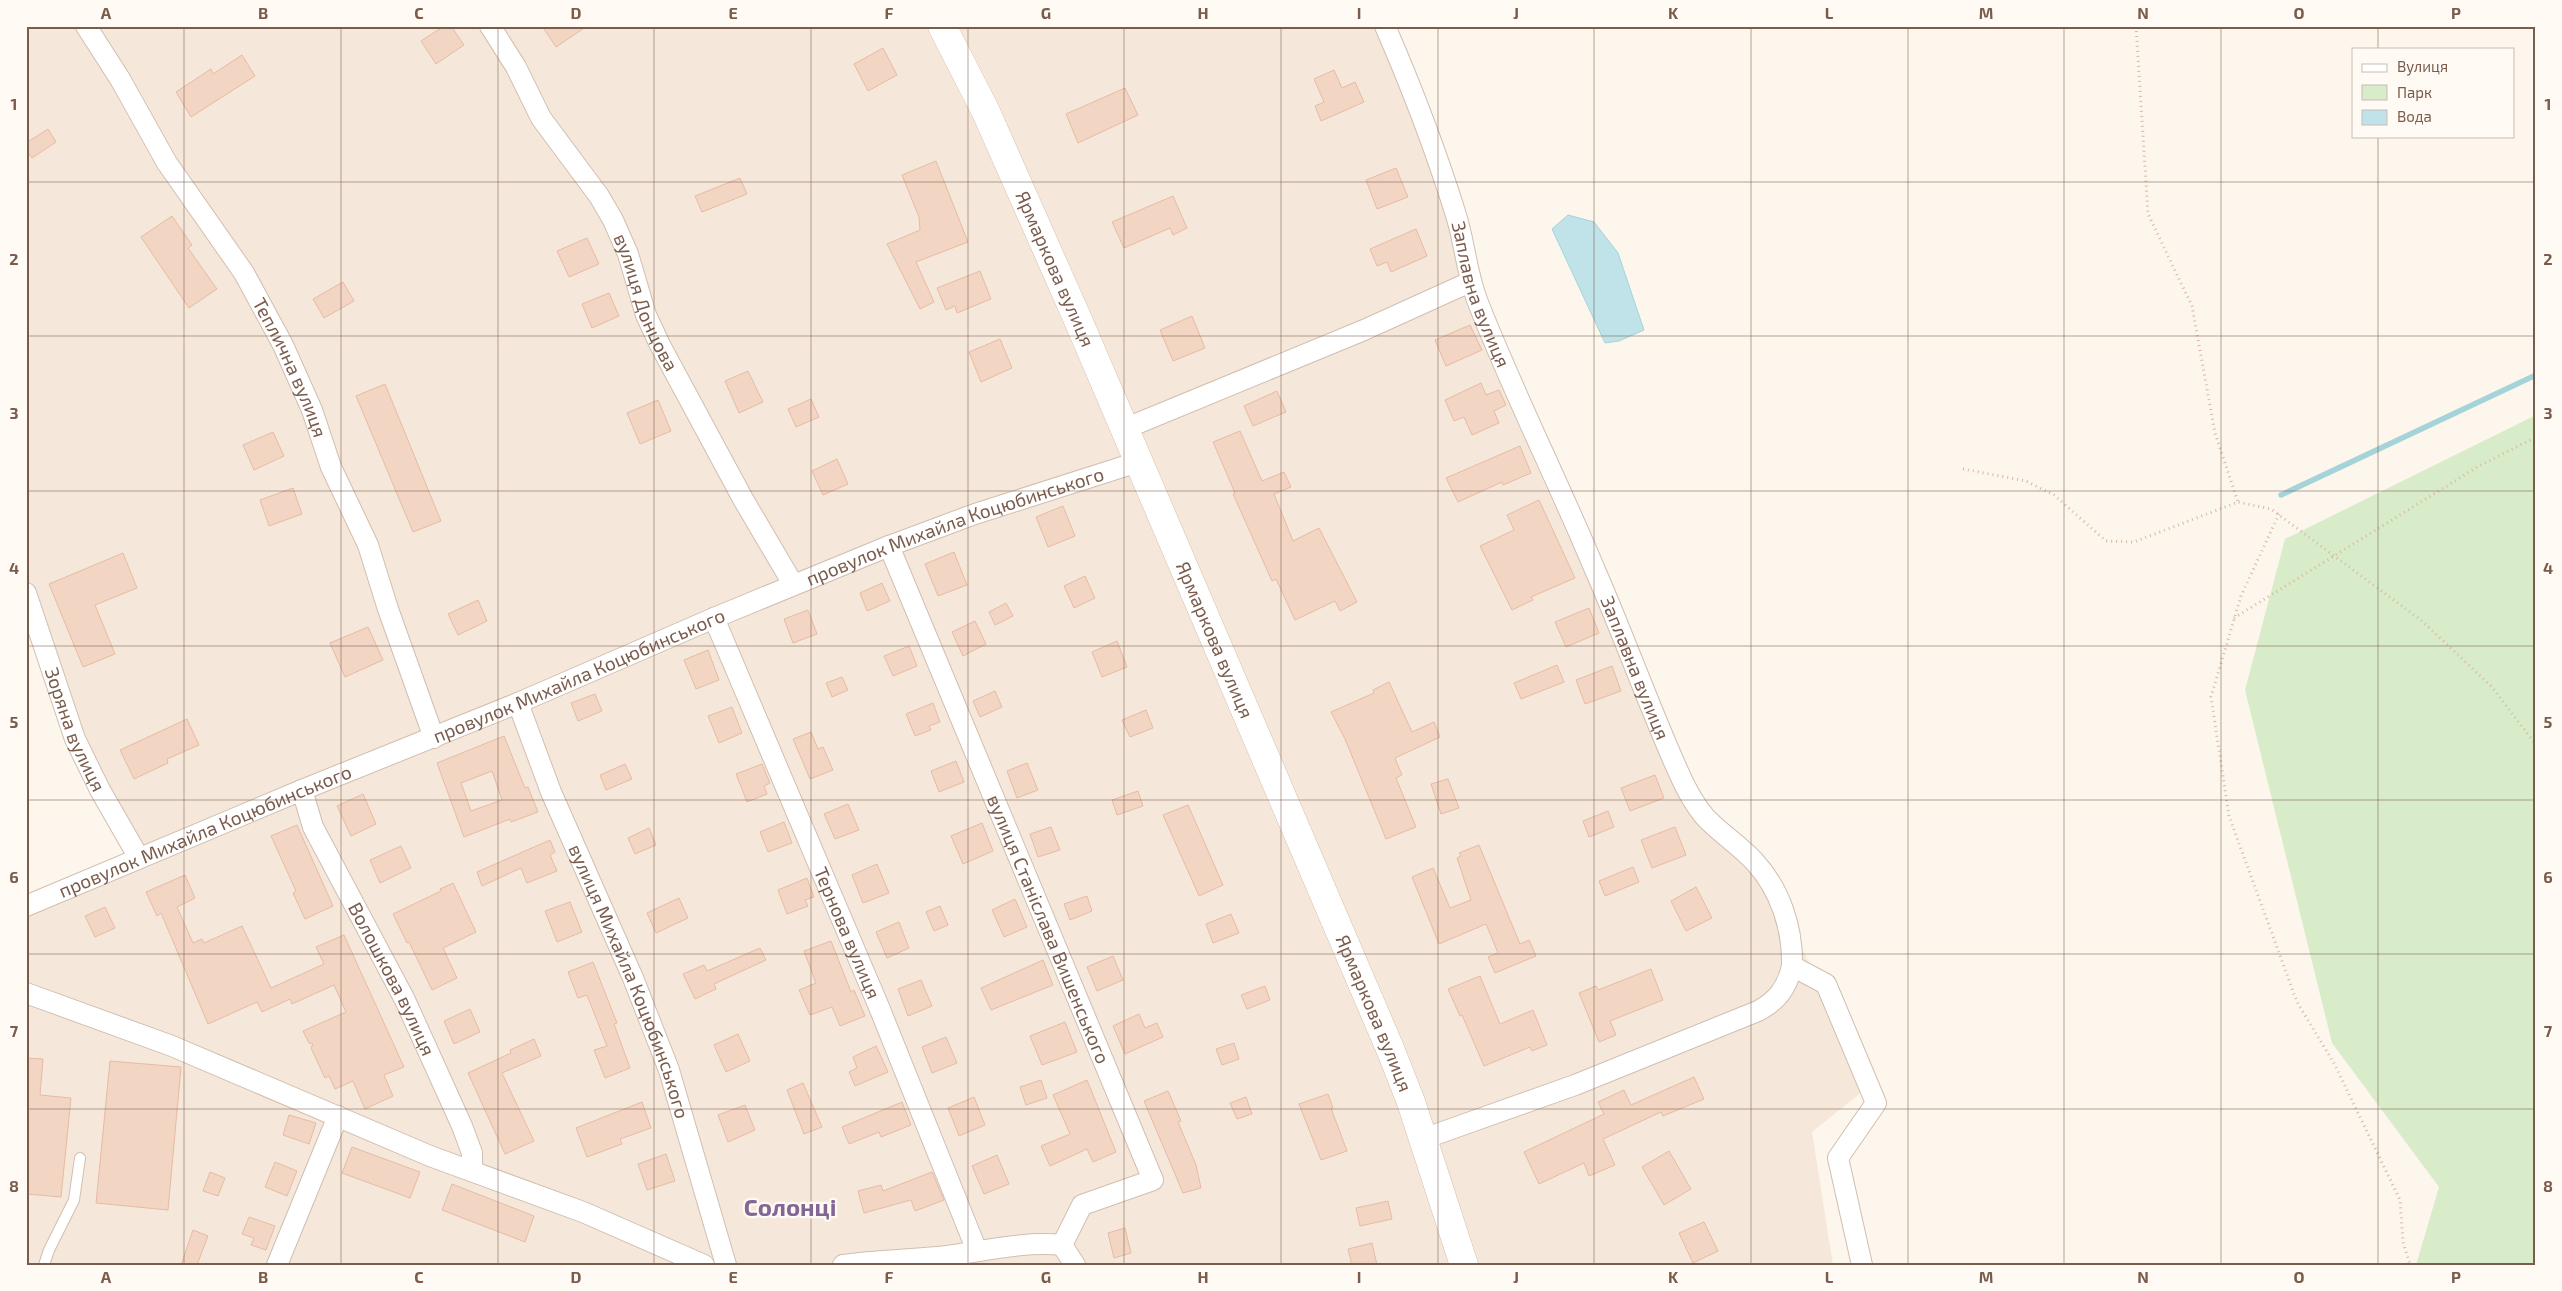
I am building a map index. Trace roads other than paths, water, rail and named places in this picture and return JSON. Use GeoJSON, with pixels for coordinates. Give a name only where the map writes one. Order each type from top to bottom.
{"type":"FeatureCollection","features":[{"type":"Feature","properties":{"kind":"main road","name":"Ярмаркова вулиця"},"geometry":{"type":"LineString","coordinates":[[942,26],[986,112],[1391,1051],[1423,1139],[1464,1265]]}},
{"type":"Feature","properties":{"kind":"street","name":"Теплична вулиця"},"geometry":{"type":"LineString","coordinates":[[86,26],[125,87],[167,163],[244,273],[283,345],[310,405],[331,467],[368,545],[434,738]]}},
{"type":"Feature","properties":{"kind":"street","name":"вулиця Донцова"},"geometry":{"type":"LineString","coordinates":[[490,26],[516,67],[541,118],[599,196],[613,220],[628,254],[646,315],[657,339],[743,499],[793,584]]}},
{"type":"Feature","properties":{"kind":"street","name":"Заплавна вулиця"},"geometry":{"type":"LineString","coordinates":[[1386,26],[1411,87],[1456,216],[1470,282],[1522,406],[1595,568],[1678,771],[1701,812],[1754,861],[1773,886],[1788,926],[1792,966]]}},
{"type":"Feature","properties":{"kind":"street"},"geometry":{"type":"LineString","coordinates":[[1124,429],[1364,330],[1470,282]]}},
{"type":"Feature","properties":{"kind":"street","name":"провулок Михайла Коцюбинського"},"geometry":{"type":"LineString","coordinates":[[26,906],[302,790],[518,703],[793,584],[975,514],[1138,462]]}},
{"type":"Feature","properties":{"kind":"street","name":"вулиця Станіслава Вишенського"},"geometry":{"type":"LineString","coordinates":[[889,546],[1153,1180],[1082,1205],[1062,1245]]}},
{"type":"Feature","properties":{"kind":"street","name":"Зоряна вулиця"},"geometry":{"type":"LineString","coordinates":[[26,593],[75,739],[100,790],[139,858]]}},
{"type":"Feature","properties":{"kind":"street","name":"Тернова вулиця"},"geometry":{"type":"LineString","coordinates":[[714,618],[879,1007],[977,1251]]}},
{"type":"Feature","properties":{"kind":"street","name":"вулиця Михайла Коцюбинського"},"geometry":{"type":"LineString","coordinates":[[518,703],[551,792],[630,970],[668,1070],[726,1265]]}},
{"type":"Feature","properties":{"kind":"street","name":"Волошкова вулиця"},"geometry":{"type":"LineString","coordinates":[[302,790],[313,827],[405,1000],[462,1126],[472,1153],[472,1171]]}},
{"type":"Feature","properties":{"kind":"street"},"geometry":{"type":"LineString","coordinates":[[1423,1139],[1575,1086],[1758,1011],[1778,997],[1789,980],[1792,966],[1826,984],[1876,1103],[1838,1158],[1862,1265]]}},
{"type":"Feature","properties":{"kind":"street"},"geometry":{"type":"LineString","coordinates":[[26,993],[172,1046],[472,1171],[591,1216],[704,1265]]}},
{"type":"Feature","properties":{"kind":"street"},"geometry":{"type":"LineString","coordinates":[[277,1265],[338,1116]]}},
{"type":"Feature","properties":{"kind":"street"},"geometry":{"type":"LineString","coordinates":[[843,1265],[1033,1244],[1062,1245],[1074,1265]]}},
{"type":"Feature","properties":{"kind":"lane"},"geometry":{"type":"LineString","coordinates":[[44,1265],[48,1250],[74,1200],[80,1158]]}},
{"type":"Feature","properties":{"kind":"water"},"geometry":{"type":"Polygon","coordinates":[[[1568,215],[1594,222],[1618,253],[1644,330],[1619,341],[1605,343],[1552,229],[1568,215]]]}},
{"type":"Feature","properties":{"kind":"waterway"},"geometry":{"type":"LineString","coordinates":[[2281,495],[2536,375]]}},
{"type":"Feature","properties":{"kind":"district","name":"Солонці"},"geometry":{"type":"Point","coordinates":[790,1208]}}]}
